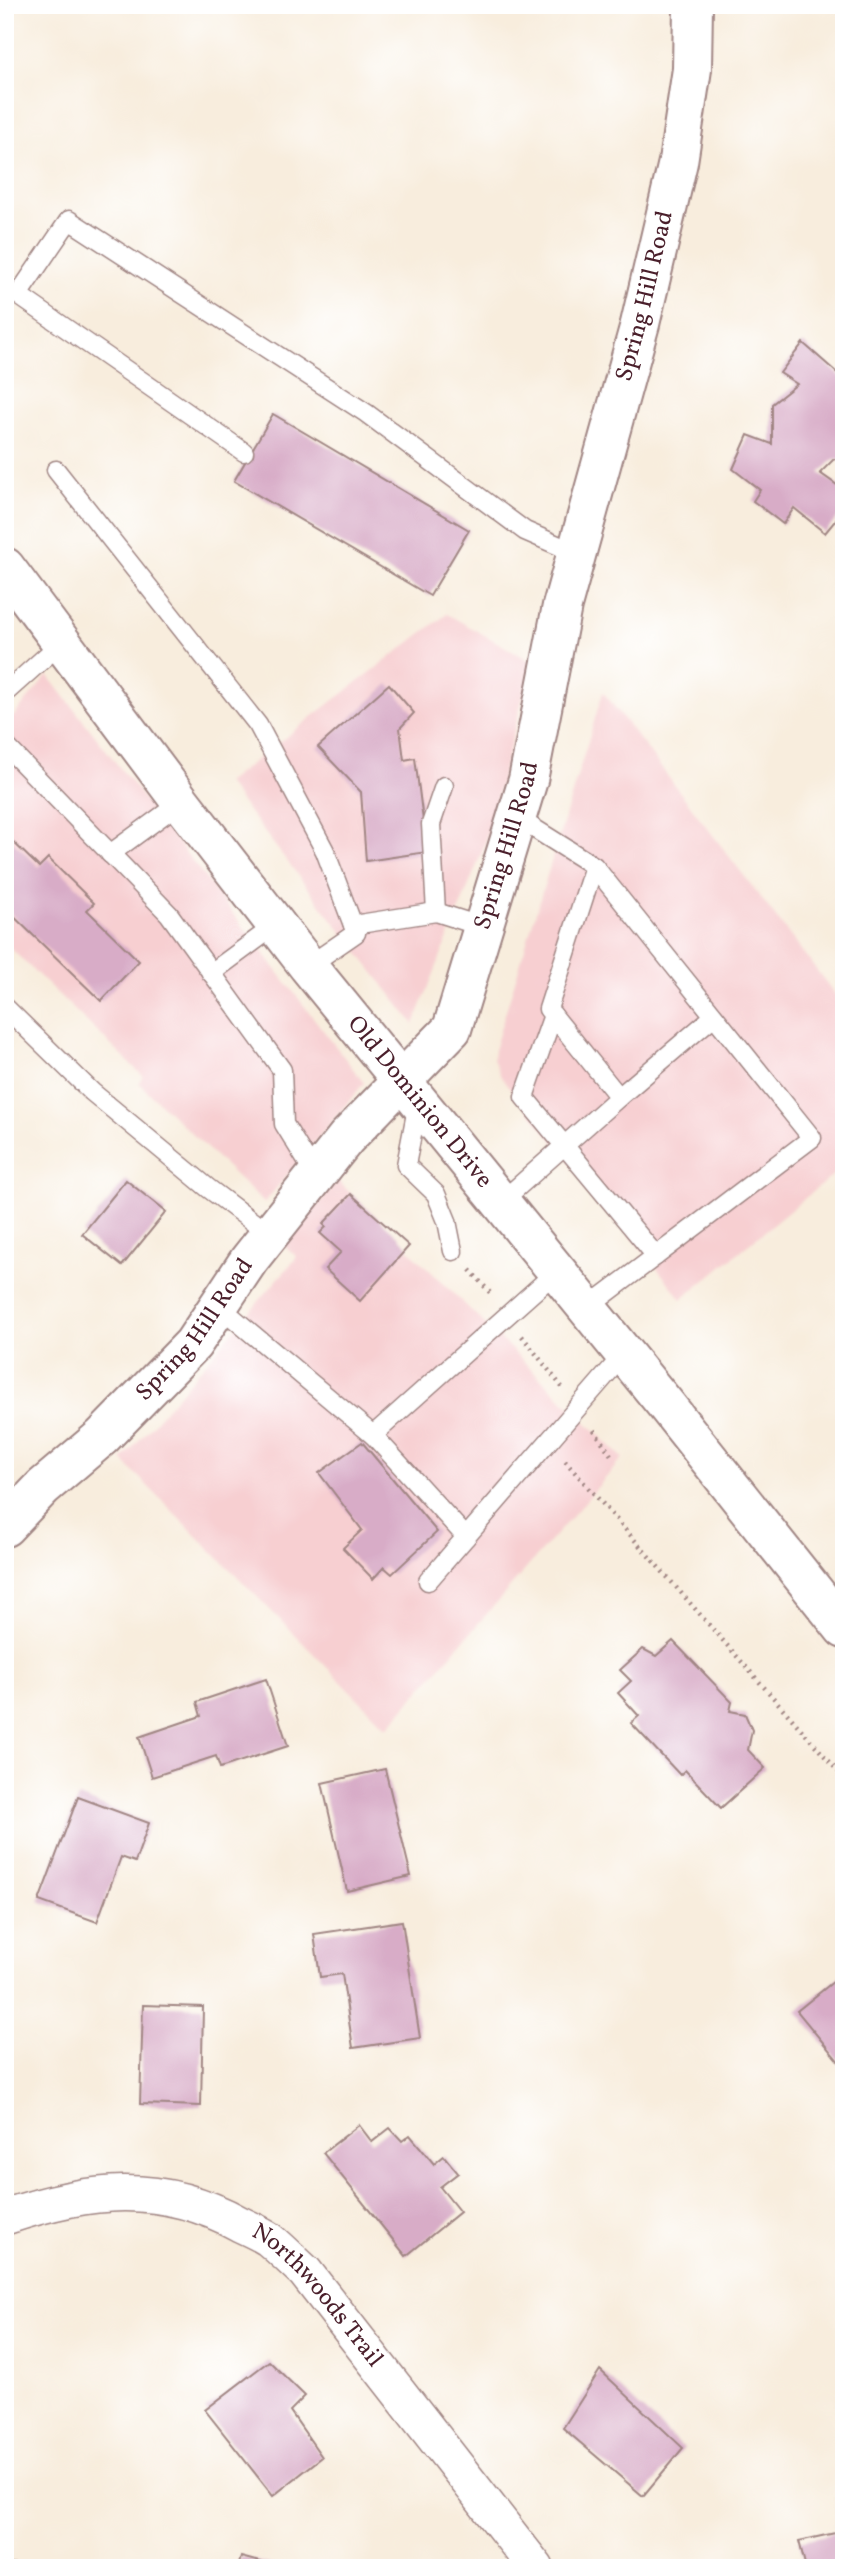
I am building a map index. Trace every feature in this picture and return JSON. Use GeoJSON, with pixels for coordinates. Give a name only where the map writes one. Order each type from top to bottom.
{"type":"FeatureCollection","features":[{"type":"Feature","properties":{"kind":"main road","name":"Spring Hill Road"},"geometry":{"type":"LineString","coordinates":[[5,1527],[43,1487],[92,1446],[163,1377],[193,1344],[270,1234],[346,1138],[410,1090],[452,1029],[528,780],[562,606],[640,324],[678,162],[692,69],[693,5]]}},
{"type":"Feature","properties":{"kind":"main road","name":"Old Dominion Drive"},"geometry":{"type":"LineString","coordinates":[[5,567],[308,966],[842,1623]]}},
{"type":"Feature","properties":{"kind":"street","name":"Northwoods Trail"},"geometry":{"type":"LineString","coordinates":[[5,2217],[72,2197],[122,2192],[170,2196],[216,2211],[267,2238],[305,2272],[536,2568]]}},
{"type":"Feature","properties":{"kind":"lane"},"geometry":{"type":"LineString","coordinates":[[244,452],[18,296],[69,220],[366,413],[524,531],[578,554]]}},
{"type":"Feature","properties":{"kind":"lane"},"geometry":{"type":"LineString","coordinates":[[57,470],[258,724],[325,851],[356,933],[308,966]]}},
{"type":"Feature","properties":{"kind":"lane"},"geometry":{"type":"LineString","coordinates":[[5,693],[61,643]]}},
{"type":"Feature","properties":{"kind":"lane"},"geometry":{"type":"LineString","coordinates":[[5,745],[169,914],[282,1070],[284,1124],[316,1176]]}},
{"type":"Feature","properties":{"kind":"lane"},"geometry":{"type":"LineString","coordinates":[[436,912],[431,824],[444,786]]}},
{"type":"Feature","properties":{"kind":"lane"},"geometry":{"type":"LineString","coordinates":[[110,854],[181,802]]}},
{"type":"Feature","properties":{"kind":"lane"},"geometry":{"type":"LineString","coordinates":[[516,817],[594,866],[812,1138],[587,1308]]}},
{"type":"Feature","properties":{"kind":"lane"},"geometry":{"type":"LineString","coordinates":[[594,866],[548,1009],[619,1097]]}},
{"type":"Feature","properties":{"kind":"lane"},"geometry":{"type":"LineString","coordinates":[[353,925],[436,912],[483,927]]}},
{"type":"Feature","properties":{"kind":"lane"},"geometry":{"type":"LineString","coordinates":[[211,973],[276,925]]}},
{"type":"Feature","properties":{"kind":"lane"},"geometry":{"type":"LineString","coordinates":[[5,1007],[92,1092],[208,1188],[270,1234]]}},
{"type":"Feature","properties":{"kind":"lane"},"geometry":{"type":"LineString","coordinates":[[553,1015],[524,1097],[656,1256]]}},
{"type":"Feature","properties":{"kind":"lane"},"geometry":{"type":"LineString","coordinates":[[501,1202],[714,1016]]}},
{"type":"Feature","properties":{"kind":"lane"},"geometry":{"type":"LineString","coordinates":[[410,1090],[406,1165],[436,1194],[447,1221],[453,1251]]}},
{"type":"Feature","properties":{"kind":"lane"},"geometry":{"type":"LineString","coordinates":[[373,1435],[557,1271]]}},
{"type":"Feature","properties":{"kind":"lane"},"geometry":{"type":"LineString","coordinates":[[219,1306],[373,1435],[466,1537]]}},
{"type":"Feature","properties":{"kind":"lane"},"geometry":{"type":"LineString","coordinates":[[428,1581],[624,1354]]}},
{"type":"Feature","properties":{"kind":"path"},"geometry":{"type":"LineString","coordinates":[[453,1251],[483,1283],[578,1407],[613,1458]]}},
{"type":"Feature","properties":{"kind":"path"},"geometry":{"type":"LineString","coordinates":[[548,1442],[844,1778]]}},
{"type":"Feature","properties":{"kind":"shaded area"},"geometry":{"type":"Polygon","coordinates":[[[447,614],[532,662],[484,847],[414,1024],[226,783],[447,614]]]}},
{"type":"Feature","properties":{"kind":"shaded area"},"geometry":{"type":"Polygon","coordinates":[[[48,675],[364,1083],[264,1203],[139,1083],[143,1076],[5,943],[5,708],[13,717],[48,675]]]}},
{"type":"Feature","properties":{"kind":"shaded area"},"geometry":{"type":"Polygon","coordinates":[[[603,692],[844,1006],[844,1166],[682,1299],[501,1077],[493,1059],[603,692]]]}},
{"type":"Feature","properties":{"kind":"shaded area"},"geometry":{"type":"Polygon","coordinates":[[[338,1181],[623,1458],[387,1728],[122,1460],[297,1257],[284,1245],[338,1181]]]}},
{"type":"Feature","properties":{"kind":"building"},"geometry":{"type":"Polygon","coordinates":[[[803,343],[844,379],[844,460],[834,459],[820,473],[844,490],[844,510],[825,533],[794,508],[783,524],[753,501],[760,490],[733,469],[748,435],[772,444],[772,404],[797,384],[780,373],[803,343]]]}},
{"type":"Feature","properties":{"kind":"building"},"geometry":{"type":"Polygon","coordinates":[[[273,414],[469,530],[430,596],[234,481],[273,414]]]}},
{"type":"Feature","properties":{"kind":"building"},"geometry":{"type":"Polygon","coordinates":[[[389,684],[414,713],[400,728],[404,760],[415,758],[427,852],[366,861],[361,792],[318,747],[389,684]]]}},
{"type":"Feature","properties":{"kind":"building"},"geometry":{"type":"Polygon","coordinates":[[[5,834],[39,867],[48,858],[94,903],[87,910],[139,961],[101,1001],[5,908],[5,834]]]}},
{"type":"Feature","properties":{"kind":"building"},"geometry":{"type":"Polygon","coordinates":[[[126,1180],[166,1212],[122,1266],[82,1234],[126,1180]]]}},
{"type":"Feature","properties":{"kind":"building"},"geometry":{"type":"Polygon","coordinates":[[[351,1194],[409,1246],[360,1301],[325,1269],[341,1252],[320,1233],[326,1227],[323,1224],[351,1194]]]}},
{"type":"Feature","properties":{"kind":"building"},"geometry":{"type":"Polygon","coordinates":[[[362,1442],[437,1532],[392,1574],[384,1567],[373,1579],[343,1548],[362,1530],[319,1473],[362,1442]]]}},
{"type":"Feature","properties":{"kind":"building"},"geometry":{"type":"Polygon","coordinates":[[[673,1641],[732,1702],[730,1711],[745,1714],[752,1730],[748,1750],[765,1768],[721,1808],[685,1770],[680,1775],[631,1723],[639,1716],[618,1693],[631,1681],[620,1670],[643,1649],[656,1656],[673,1641]]]}},
{"type":"Feature","properties":{"kind":"building"},"geometry":{"type":"Polygon","coordinates":[[[266,1679],[288,1746],[220,1768],[216,1756],[152,1777],[139,1737],[201,1716],[197,1702],[266,1679]]]}},
{"type":"Feature","properties":{"kind":"building"},"geometry":{"type":"Polygon","coordinates":[[[385,1769],[411,1876],[347,1891],[322,1783],[385,1769]]]}},
{"type":"Feature","properties":{"kind":"building"},"geometry":{"type":"Polygon","coordinates":[[[78,1797],[149,1823],[135,1862],[121,1857],[97,1922],[39,1901],[78,1797]]]}},
{"type":"Feature","properties":{"kind":"building"},"geometry":{"type":"Polygon","coordinates":[[[402,1921],[420,2038],[353,2048],[342,1974],[320,1977],[314,1934],[402,1921]]]}},
{"type":"Feature","properties":{"kind":"building"},"geometry":{"type":"Polygon","coordinates":[[[844,1973],[844,2068],[797,2011],[844,1973]]]}},
{"type":"Feature","properties":{"kind":"building"},"geometry":{"type":"Polygon","coordinates":[[[143,2005],[203,2007],[201,2106],[140,2104],[143,2005]]]}},
{"type":"Feature","properties":{"kind":"building"},"geometry":{"type":"Polygon","coordinates":[[[359,2125],[372,2142],[390,2128],[402,2141],[410,2135],[434,2164],[444,2156],[458,2173],[440,2187],[460,2212],[406,2256],[323,2153],[359,2125]]]}},
{"type":"Feature","properties":{"kind":"building"},"geometry":{"type":"Polygon","coordinates":[[[269,2361],[305,2396],[290,2411],[322,2457],[273,2496],[205,2410],[269,2361]]]}},
{"type":"Feature","properties":{"kind":"building"},"geometry":{"type":"Polygon","coordinates":[[[600,2370],[683,2448],[643,2496],[563,2428],[600,2370]]]}},
{"type":"Feature","properties":{"kind":"building"},"geometry":{"type":"Polygon","coordinates":[[[844,2531],[844,2568],[806,2568],[799,2541],[844,2531]]]}},
{"type":"Feature","properties":{"kind":"building"},"geometry":{"type":"Polygon","coordinates":[[[241,2557],[278,2567],[278,2568],[238,2568],[241,2557]]]}},
{"type":"Feature","properties":{"kind":"building"},"geometry":{"type":"Polygon","coordinates":[[[5,2564],[36,2566],[36,2568],[5,2568],[5,2564]]]}}]}
